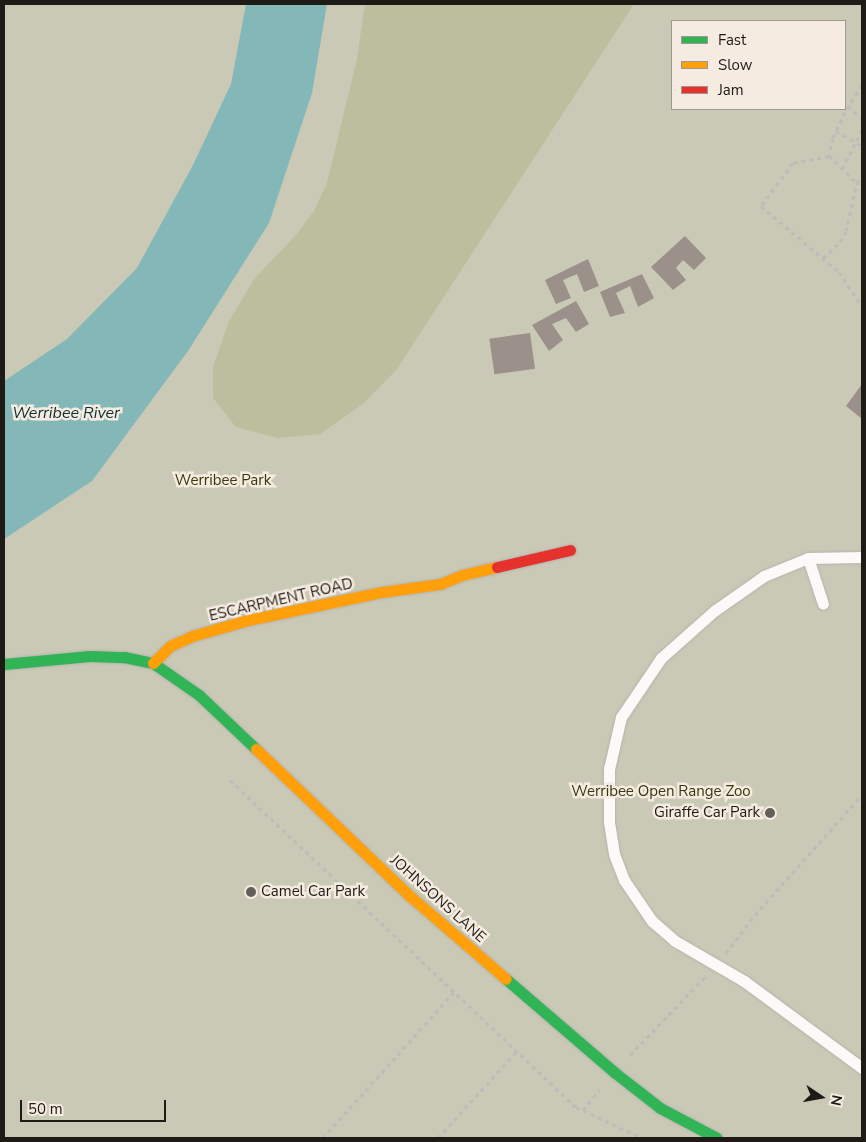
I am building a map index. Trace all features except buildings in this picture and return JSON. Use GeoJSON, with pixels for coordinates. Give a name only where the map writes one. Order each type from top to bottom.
{"type":"FeatureCollection","features":[{"type":"Feature","properties":{"kind":"street","name":"ESCARPMENT ROAD"},"geometry":{"type":"LineString","coordinates":[[153,663],[170,646],[192,636],[248,620],[382,592],[440,584],[462,575],[570,550]]}},
{"type":"Feature","properties":{"kind":"street"},"geometry":{"type":"LineString","coordinates":[[4,664],[90,656],[124,657],[153,663]]}},
{"type":"Feature","properties":{"kind":"street","name":"JOHNSONS LANE"},"geometry":{"type":"LineString","coordinates":[[153,663],[173,675],[199,695],[412,897],[614,1072],[660,1108],[717,1138]]}},
{"type":"Feature","properties":{"kind":"lane"},"geometry":{"type":"LineString","coordinates":[[862,557],[808,558],[764,576],[714,611],[661,658],[621,717],[609,769],[609,822],[614,854],[624,880],[652,921],[675,941],[744,981],[862,1068]]}},
{"type":"Feature","properties":{"kind":"lane"},"geometry":{"type":"LineString","coordinates":[[808,558],[823,604]]}},
{"type":"Feature","properties":{"kind":"path"},"geometry":{"type":"LineString","coordinates":[[829,156],[836,132],[848,106],[862,86]]}},
{"type":"Feature","properties":{"kind":"path"},"geometry":{"type":"LineString","coordinates":[[848,106],[862,119]]}},
{"type":"Feature","properties":{"kind":"path"},"geometry":{"type":"LineString","coordinates":[[842,168],[862,130]]}},
{"type":"Feature","properties":{"kind":"path"},"geometry":{"type":"LineString","coordinates":[[836,132],[862,146]]}},
{"type":"Feature","properties":{"kind":"path"},"geometry":{"type":"LineString","coordinates":[[829,156],[857,183]]}},
{"type":"Feature","properties":{"kind":"path"},"geometry":{"type":"LineString","coordinates":[[829,156],[793,164],[761,206],[839,272],[862,306]]}},
{"type":"Feature","properties":{"kind":"path"},"geometry":{"type":"LineString","coordinates":[[823,258],[840,242],[846,231],[857,183],[862,176]]}},
{"type":"Feature","properties":{"kind":"path"},"geometry":{"type":"LineString","coordinates":[[230,780],[576,1107],[642,1138]]}},
{"type":"Feature","properties":{"kind":"path"},"geometry":{"type":"LineString","coordinates":[[323,1138],[454,992]]}},
{"type":"Feature","properties":{"kind":"path"},"geometry":{"type":"LineString","coordinates":[[438,1138],[517,1051]]}},
{"type":"Feature","properties":{"kind":"green space"},"geometry":{"type":"Polygon","coordinates":[[[4,4],[862,4],[862,1138],[4,1138],[4,4]]]}},
{"type":"Feature","properties":{"kind":"green space"},"geometry":{"type":"Polygon","coordinates":[[[365,4],[634,4],[397,369],[363,404],[320,434],[278,438],[236,427],[213,398],[213,367],[229,321],[255,278],[296,235],[314,211],[327,183],[357,59],[365,4]]]}},
{"type":"Feature","properties":{"kind":"water","name":"Werribee River"},"geometry":{"type":"Polygon","coordinates":[[[246,4],[327,4],[312,93],[269,223],[188,351],[92,481],[4,539],[4,381],[67,339],[137,268],[193,165],[231,84],[246,4]]]}},
{"type":"Feature","properties":{"kind":"traffic: fast"},"geometry":{"type":"LineString","coordinates":[[4,664],[90,656],[124,657],[153,663],[199,695],[256,749]]}},
{"type":"Feature","properties":{"kind":"traffic: fast"},"geometry":{"type":"LineString","coordinates":[[506,979],[614,1072],[660,1108],[717,1138]]}},
{"type":"Feature","properties":{"kind":"traffic: slow"},"geometry":{"type":"LineString","coordinates":[[153,663],[170,646],[192,636],[248,620],[382,592],[440,584],[462,575],[497,567]]}},
{"type":"Feature","properties":{"kind":"traffic: slow"},"geometry":{"type":"LineString","coordinates":[[256,749],[411,897],[506,979]]}},
{"type":"Feature","properties":{"kind":"traffic: jam"},"geometry":{"type":"LineString","coordinates":[[497,567],[570,550]]}},
{"type":"Feature","properties":{"kind":"place","name":"Giraffe Car Park"},"geometry":{"type":"Point","coordinates":[770,813]}},
{"type":"Feature","properties":{"kind":"place","name":"Camel Car Park"},"geometry":{"type":"Point","coordinates":[251,892]}},
{"type":"Feature","properties":{"kind":"park label","name":"Werribee Park"},"geometry":{"type":"Point","coordinates":[223,481]}},
{"type":"Feature","properties":{"kind":"park label","name":"Werribee Open Range Zoo"},"geometry":{"type":"Point","coordinates":[661,792]}}]}
